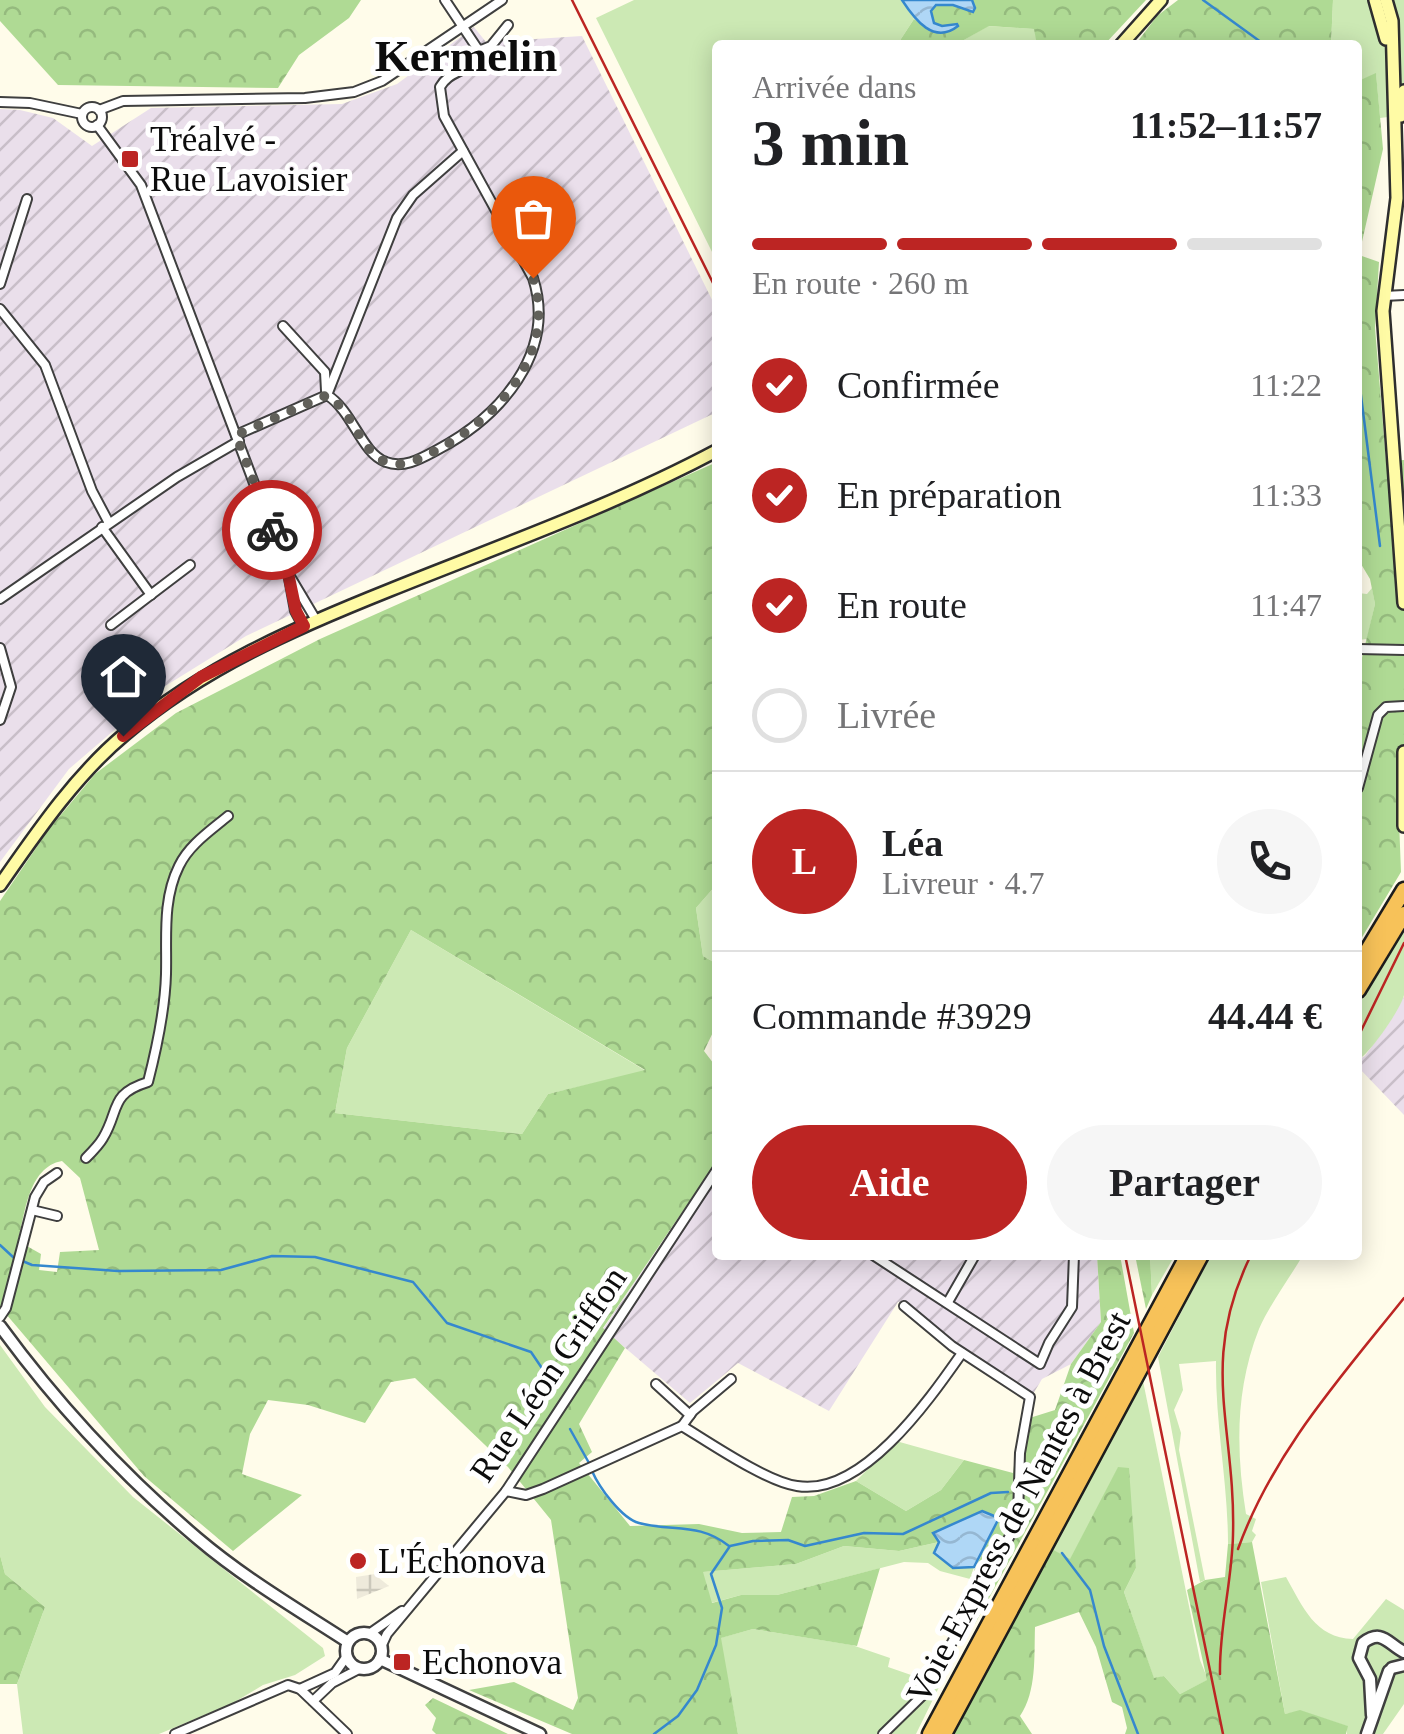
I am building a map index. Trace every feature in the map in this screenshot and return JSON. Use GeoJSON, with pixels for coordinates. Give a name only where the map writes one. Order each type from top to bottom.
{"type":"FeatureCollection","features":[{"type":"Feature","properties":{"kind":"highway"},"geometry":{"type":"LineString","coordinates":[[1362,959],[1404,890]]}},
{"type":"Feature","properties":{"kind":"highway"},"geometry":{"type":"LineString","coordinates":[[1362,983],[1404,914]]}},
{"type":"Feature","properties":{"kind":"highway","name":"Voie Express de Nantes à Brest"},"geometry":{"type":"LineString","coordinates":[[930,1734],[1185,1260]]}},
{"type":"Feature","properties":{"kind":"highway","name":"Voie Express de Nantes à Brest"},"geometry":{"type":"LineString","coordinates":[[944,1734],[1199,1260]]}},
{"type":"Feature","properties":{"kind":"main road"},"geometry":{"type":"LineString","coordinates":[[1125,40],[1161,0]]}},
{"type":"Feature","properties":{"kind":"main road"},"geometry":{"type":"LineString","coordinates":[[1376,0],[1400,19]]}},
{"type":"Feature","properties":{"kind":"main road"},"geometry":{"type":"LineString","coordinates":[[1376,0],[1394,78]]}},
{"type":"Feature","properties":{"kind":"main road"},"geometry":{"type":"LineString","coordinates":[[1387,0],[1400,19],[1394,78],[1396,216],[1384,296],[1404,603]]}},
{"type":"Feature","properties":{"kind":"main road"},"geometry":{"type":"LineString","coordinates":[[1397,139],[1404,91]]}},
{"type":"Feature","properties":{"kind":"main road"},"geometry":{"type":"LineString","coordinates":[[0,886],[81,776],[123,736],[201,677],[310,623],[624,495],[712,453]]}},
{"type":"Feature","properties":{"kind":"main road"},"geometry":{"type":"LineString","coordinates":[[1404,752],[1404,826]]}},
{"type":"Feature","properties":{"kind":"street"},"geometry":{"type":"LineString","coordinates":[[444,0],[479,51]]}},
{"type":"Feature","properties":{"kind":"street"},"geometry":{"type":"LineString","coordinates":[[82,114],[88,107],[99,110],[123,101],[305,98],[354,92],[382,81],[502,0]]}},
{"type":"Feature","properties":{"kind":"street"},"geometry":{"type":"LineString","coordinates":[[327,395],[342,404],[372,453],[384,462],[398,465],[416,461],[477,426],[510,391],[527,363],[538,334],[538,294],[533,278],[462,152],[444,116],[440,96],[445,80],[467,69],[479,51],[491,46],[508,25]]}},
{"type":"Feature","properties":{"kind":"street"},"geometry":{"type":"LineString","coordinates":[[0,102],[30,103],[82,114]]}},
{"type":"Feature","properties":{"kind":"street"},"geometry":{"type":"LineString","coordinates":[[96,125],[101,119],[99,110]]}},
{"type":"Feature","properties":{"kind":"street"},"geometry":{"type":"LineString","coordinates":[[82,114],[86,125],[96,125]]}},
{"type":"Feature","properties":{"kind":"street"},"geometry":{"type":"LineString","coordinates":[[96,125],[142,185],[310,623]]}},
{"type":"Feature","properties":{"kind":"street"},"geometry":{"type":"LineString","coordinates":[[0,599],[237,438],[327,395],[397,218],[413,195],[462,152]]}},
{"type":"Feature","properties":{"kind":"street"},"geometry":{"type":"LineString","coordinates":[[0,284],[27,199]]}},
{"type":"Feature","properties":{"kind":"street"},"geometry":{"type":"LineString","coordinates":[[1384,296],[1404,295]]}},
{"type":"Feature","properties":{"kind":"street"},"geometry":{"type":"LineString","coordinates":[[0,310],[45,365],[106,525],[151,596]]}},
{"type":"Feature","properties":{"kind":"street"},"geometry":{"type":"LineString","coordinates":[[283,326],[325,372],[327,395]]}},
{"type":"Feature","properties":{"kind":"street"},"geometry":{"type":"LineString","coordinates":[[111,624],[190,566]]}},
{"type":"Feature","properties":{"kind":"street"},"geometry":{"type":"LineString","coordinates":[[288,573],[296,611],[310,623]]}},
{"type":"Feature","properties":{"kind":"street"},"geometry":{"type":"LineString","coordinates":[[0,648],[10,687],[0,720]]}},
{"type":"Feature","properties":{"kind":"street"},"geometry":{"type":"LineString","coordinates":[[1362,648],[1404,650]]}},
{"type":"Feature","properties":{"kind":"street"},"geometry":{"type":"LineString","coordinates":[[1362,773],[1378,715],[1386,707],[1404,706]]}},
{"type":"Feature","properties":{"kind":"street"},"geometry":{"type":"LineString","coordinates":[[86,1158],[104,1137],[116,1102],[132,1087],[148,1082],[160,1036],[166,976],[165,927],[171,888],[179,866],[194,845],[228,816]]}},
{"type":"Feature","properties":{"kind":"street"},"geometry":{"type":"LineString","coordinates":[[0,1318],[32,1210],[44,1182],[57,1172]]}},
{"type":"Feature","properties":{"kind":"street","name":"Rue Léon Griffon"},"geometry":{"type":"LineString","coordinates":[[381,1647],[506,1491],[712,1177]]}},
{"type":"Feature","properties":{"kind":"street"},"geometry":{"type":"LineString","coordinates":[[32,1210],[57,1216]]}},
{"type":"Feature","properties":{"kind":"street"},"geometry":{"type":"LineString","coordinates":[[880,1260],[1040,1364],[1049,1342],[1072,1308],[1074,1260]]}},
{"type":"Feature","properties":{"kind":"street"},"geometry":{"type":"LineString","coordinates":[[948,1302],[972,1260]]}},
{"type":"Feature","properties":{"kind":"street"},"geometry":{"type":"LineString","coordinates":[[884,1734],[931,1682],[1018,1515],[1020,1453],[1030,1397],[962,1353],[904,1306]]}},
{"type":"Feature","properties":{"kind":"street"},"geometry":{"type":"LineString","coordinates":[[0,1326],[84,1430],[199,1540],[290,1606],[348,1642]]}},
{"type":"Feature","properties":{"kind":"street"},"geometry":{"type":"LineString","coordinates":[[682,1426],[782,1482],[816,1488],[836,1484],[878,1455],[962,1353]]}},
{"type":"Feature","properties":{"kind":"street"},"geometry":{"type":"LineString","coordinates":[[506,1491],[526,1495],[682,1426],[731,1379]]}},
{"type":"Feature","properties":{"kind":"street"},"geometry":{"type":"LineString","coordinates":[[656,1384],[690,1415]]}},
{"type":"Feature","properties":{"kind":"street","name":"Rue Léon Griffon"},"geometry":{"type":"LineString","coordinates":[[370,1634],[414,1602]]}},
{"type":"Feature","properties":{"kind":"street"},"geometry":{"type":"LineString","coordinates":[[300,1689],[334,1673],[346,1656],[348,1642],[355,1636],[370,1634],[381,1647],[380,1660],[332,1683],[314,1701]]}},
{"type":"Feature","properties":{"kind":"street"},"geometry":{"type":"LineString","coordinates":[[1367,1734],[1400,1650],[1390,1640],[1376,1636],[1363,1643],[1359,1658],[1368,1672],[1372,1715]]}},
{"type":"Feature","properties":{"kind":"street"},"geometry":{"type":"LineString","coordinates":[[346,1656],[360,1669]]}},
{"type":"Feature","properties":{"kind":"street"},"geometry":{"type":"LineString","coordinates":[[380,1660],[540,1734]]}},
{"type":"Feature","properties":{"kind":"street"},"geometry":{"type":"LineString","coordinates":[[1368,1672],[1378,1674],[1395,1668]]}},
{"type":"Feature","properties":{"kind":"street"},"geometry":{"type":"LineString","coordinates":[[175,1734],[288,1685],[300,1689],[347,1734]]}},
{"type":"Feature","properties":{"kind":"shaded area"},"geometry":{"type":"Polygon","coordinates":[[[474,27],[486,42],[582,36],[712,300],[712,414],[246,636],[154,693],[130,665],[99,688],[126,720],[69,769],[0,862],[0,109],[53,118],[92,146],[151,108],[342,104],[397,84],[474,27]]]}},
{"type":"Feature","properties":{"kind":"shaded area"},"geometry":{"type":"Polygon","coordinates":[[[1404,997],[1404,1115],[1362,1071],[1362,1058],[1404,997]]]}},
{"type":"Feature","properties":{"kind":"shaded area"},"geometry":{"type":"Polygon","coordinates":[[[712,1168],[712,1260],[1097,1260],[1101,1322],[1071,1364],[1042,1379],[1033,1394],[958,1347],[904,1301],[898,1302],[829,1411],[738,1363],[690,1403],[603,1329],[712,1168]]]}},
{"type":"Feature","properties":{"kind":"shaded area"},"geometry":{"type":"Polygon","coordinates":[[[381,1573],[379,1578],[389,1586],[357,1599],[356,1577],[381,1573]]]}},
{"type":"Feature","properties":{"kind":"green space"},"geometry":{"type":"Polygon","coordinates":[[[0,0],[361,0],[349,18],[299,55],[278,88],[58,85],[0,21],[0,0]]]}},
{"type":"Feature","properties":{"kind":"green space"},"geometry":{"type":"Polygon","coordinates":[[[634,0],[902,0],[914,19],[900,40],[712,40],[712,252],[596,18],[634,0]]]}},
{"type":"Feature","properties":{"kind":"green space"},"geometry":{"type":"Polygon","coordinates":[[[972,0],[1146,0],[1109,40],[1036,40],[1034,29],[989,26],[964,40],[900,40],[914,19],[931,31],[957,24],[934,23],[931,11],[936,5],[975,5],[972,0]]]}},
{"type":"Feature","properties":{"kind":"green space"},"geometry":{"type":"Polygon","coordinates":[[[1178,0],[1333,0],[1331,40],[1139,40],[1157,16],[1178,0]]]}},
{"type":"Feature","properties":{"kind":"green space"},"geometry":{"type":"Polygon","coordinates":[[[1333,0],[1404,0],[1404,115],[1380,118],[1376,74],[1362,79],[1362,40],[1331,40],[1333,0]]]}},
{"type":"Feature","properties":{"kind":"green space"},"geometry":{"type":"Polygon","coordinates":[[[988,26],[1035,29],[1036,40],[964,40],[988,26]]]}},
{"type":"Feature","properties":{"kind":"green space"},"geometry":{"type":"Polygon","coordinates":[[[1376,73],[1383,149],[1362,242],[1362,79],[1376,73]]]}},
{"type":"Feature","properties":{"kind":"green space"},"geometry":{"type":"Polygon","coordinates":[[[1362,256],[1379,262],[1375,328],[1386,461],[1404,460],[1404,770],[1397,769],[1401,872],[1362,937],[1362,658],[1375,604],[1370,579],[1362,566],[1362,256]]]}},
{"type":"Feature","properties":{"kind":"green space"},"geometry":{"type":"Polygon","coordinates":[[[712,464],[712,890],[696,908],[703,956],[712,961],[712,1034],[704,1051],[712,1061],[712,1168],[603,1328],[625,1348],[579,1424],[592,1452],[579,1463],[630,1526],[699,1524],[742,1533],[781,1532],[792,1497],[814,1496],[856,1481],[906,1511],[941,1490],[964,1460],[1013,1473],[1020,1421],[1055,1410],[1071,1364],[1101,1322],[1097,1260],[1121,1260],[1134,1333],[975,1624],[977,1586],[970,1579],[999,1519],[982,1511],[934,1534],[939,1542],[899,1551],[844,1546],[796,1564],[703,1572],[712,1603],[741,1595],[777,1595],[880,1568],[857,1646],[753,1629],[721,1638],[738,1734],[572,1734],[469,1690],[514,1682],[573,1710],[578,1698],[551,1520],[508,1467],[415,1378],[391,1382],[365,1423],[308,1405],[268,1400],[250,1434],[242,1474],[302,1495],[233,1551],[144,1476],[0,1307],[0,901],[49,829],[95,774],[176,713],[320,639],[712,464]],[[411,930],[347,1048],[335,1113],[522,1134],[548,1094],[645,1070],[411,930]],[[62,1161],[42,1172],[35,1182],[18,1241],[41,1254],[39,1270],[57,1272],[60,1252],[99,1250],[80,1178],[62,1161]]]}},
{"type":"Feature","properties":{"kind":"green space"},"geometry":{"type":"Polygon","coordinates":[[[1372,588],[1375,604],[1367,639],[1362,640],[1362,593],[1372,588]]]}},
{"type":"Feature","properties":{"kind":"green space"},"geometry":{"type":"Polygon","coordinates":[[[712,890],[712,961],[703,956],[696,908],[712,890]]]}},
{"type":"Feature","properties":{"kind":"green space"},"geometry":{"type":"Polygon","coordinates":[[[1404,929],[1404,995],[1384,1030],[1362,1056],[1362,999],[1404,929]]]}},
{"type":"Feature","properties":{"kind":"green space"},"geometry":{"type":"Polygon","coordinates":[[[411,930],[646,1071],[548,1094],[522,1134],[335,1113],[347,1048],[411,930]]]}},
{"type":"Feature","properties":{"kind":"green space"},"geometry":{"type":"Polygon","coordinates":[[[1136,1260],[1150,1260],[1152,1295],[1146,1309],[1136,1260]]]}},
{"type":"Feature","properties":{"kind":"green space"},"geometry":{"type":"Polygon","coordinates":[[[1150,1260],[1172,1260],[1152,1295],[1150,1260]]]}},
{"type":"Feature","properties":{"kind":"green space"},"geometry":{"type":"Polygon","coordinates":[[[1208,1260],[1300,1260],[1263,1320],[1245,1375],[1239,1444],[1246,1514],[1256,1519],[1252,1542],[1228,1544],[1216,1361],[1179,1364],[1183,1390],[1174,1410],[1205,1580],[1200,1582],[1158,1357],[1208,1260]]]}},
{"type":"Feature","properties":{"kind":"green space"},"geometry":{"type":"Polygon","coordinates":[[[0,1345],[45,1407],[133,1497],[323,1648],[325,1656],[295,1675],[263,1685],[233,1703],[159,1734],[23,1734],[17,1684],[45,1607],[5,1574],[0,1555],[0,1345]]]}},
{"type":"Feature","properties":{"kind":"green space"},"geometry":{"type":"Polygon","coordinates":[[[1143,1381],[1200,1660],[1208,1680],[1180,1694],[1164,1676],[1154,1679],[1124,1592],[1136,1568],[1118,1468],[1070,1560],[1050,1548],[1143,1381]]]}},
{"type":"Feature","properties":{"kind":"green space"},"geometry":{"type":"Polygon","coordinates":[[[896,1441],[964,1460],[941,1490],[906,1511],[856,1481],[896,1441]]]}},
{"type":"Feature","properties":{"kind":"green space"},"geometry":{"type":"Polygon","coordinates":[[[1118,1467],[1129,1468],[1136,1568],[1124,1592],[1154,1678],[1164,1676],[1180,1694],[1207,1680],[1187,1590],[1205,1580],[1225,1577],[1228,1544],[1252,1542],[1285,1714],[1300,1710],[1348,1726],[1346,1734],[1125,1734],[1122,1707],[1112,1702],[1096,1647],[1079,1612],[1035,1627],[1032,1684],[1020,1716],[1032,1734],[951,1734],[1050,1548],[1070,1559],[1118,1467]]]}},
{"type":"Feature","properties":{"kind":"green space"},"geometry":{"type":"Polygon","coordinates":[[[939,1542],[952,1568],[974,1567],[970,1579],[940,1571],[928,1563],[904,1562],[777,1595],[741,1595],[711,1603],[702,1572],[796,1564],[844,1546],[899,1551],[939,1542]]]}},
{"type":"Feature","properties":{"kind":"green space"},"geometry":{"type":"Polygon","coordinates":[[[0,1555],[5,1574],[45,1607],[17,1684],[0,1684],[0,1555]]]}},
{"type":"Feature","properties":{"kind":"green space"},"geometry":{"type":"Polygon","coordinates":[[[1286,1577],[1312,1619],[1340,1637],[1353,1639],[1386,1599],[1404,1610],[1404,1704],[1383,1734],[1347,1734],[1347,1726],[1301,1711],[1285,1714],[1261,1582],[1286,1577]]]}},
{"type":"Feature","properties":{"kind":"green space"},"geometry":{"type":"Polygon","coordinates":[[[753,1629],[852,1645],[890,1658],[888,1667],[940,1685],[916,1734],[738,1734],[720,1638],[753,1629]]]}},
{"type":"Feature","properties":{"kind":"green space"},"geometry":{"type":"Polygon","coordinates":[[[433,1698],[508,1734],[436,1734],[432,1730],[436,1718],[425,1705],[433,1698]]]}},
{"type":"Feature","properties":{"kind":"water"},"geometry":{"type":"Polygon","coordinates":[[[902,0],[972,0],[975,8],[973,12],[953,5],[936,5],[931,11],[934,23],[958,26],[941,33],[926,28],[902,0]]]}},
{"type":"Feature","properties":{"kind":"water"},"geometry":{"type":"Polygon","coordinates":[[[982,1511],[999,1518],[974,1567],[953,1568],[934,1553],[939,1542],[933,1533],[982,1511]]]}},
{"type":"Feature","properties":{"kind":"waterway"},"geometry":{"type":"LineString","coordinates":[[1203,0],[1258,40]]}},
{"type":"Feature","properties":{"kind":"waterway"},"geometry":{"type":"LineString","coordinates":[[1362,404],[1380,546]]}},
{"type":"Feature","properties":{"kind":"waterway"},"geometry":{"type":"LineString","coordinates":[[0,1245],[13,1257],[32,1265],[118,1271],[221,1270],[272,1256],[315,1257],[413,1282],[447,1323],[531,1352],[552,1383]]}},
{"type":"Feature","properties":{"kind":"waterway"},"geometry":{"type":"LineString","coordinates":[[570,1429],[589,1463]]}},
{"type":"Feature","properties":{"kind":"waterway"},"geometry":{"type":"LineString","coordinates":[[592,1471],[611,1501],[632,1520],[696,1531],[729,1546]]}},
{"type":"Feature","properties":{"kind":"waterway"},"geometry":{"type":"LineString","coordinates":[[654,1734],[678,1716],[697,1690],[716,1645],[722,1608],[711,1574],[730,1546],[788,1540],[805,1546],[864,1533],[903,1534],[991,1493],[1008,1492]]}},
{"type":"Feature","properties":{"kind":"waterway"},"geometry":{"type":"LineString","coordinates":[[1062,1553],[1090,1590],[1104,1646],[1138,1734]]}},
{"type":"Feature","properties":{"kind":"railway"},"geometry":{"type":"LineString","coordinates":[[572,0],[712,281]]}},
{"type":"Feature","properties":{"kind":"railway"},"geometry":{"type":"LineString","coordinates":[[1362,1029],[1404,943]]}},
{"type":"Feature","properties":{"kind":"railway"},"geometry":{"type":"LineString","coordinates":[[1126,1260],[1223,1734]]}},
{"type":"Feature","properties":{"kind":"railway"},"geometry":{"type":"LineString","coordinates":[[1220,1674],[1233,1535],[1223,1362],[1235,1293],[1249,1260]]}},
{"type":"Feature","properties":{"kind":"railway"},"geometry":{"type":"LineString","coordinates":[[1238,1549],[1289,1448],[1404,1298]]}},
{"type":"Feature","properties":{"kind":"way so far"},"geometry":{"type":"LineString","coordinates":[[272,530],[236,435],[327,395],[342,404],[372,453],[384,462],[398,465],[416,461],[468,434],[510,391],[527,363],[538,334],[538,294],[533,278]]}},
{"type":"Feature","properties":{"kind":"place","name":"Tréalvé - Rue Lavoisier"},"geometry":{"type":"Point","coordinates":[130,159]}},
{"type":"Feature","properties":{"kind":"place","name":"L'Échonova"},"geometry":{"type":"Point","coordinates":[358,1561]}},
{"type":"Feature","properties":{"kind":"place","name":"Echonova"},"geometry":{"type":"Point","coordinates":[402,1662]}},
{"type":"Feature","properties":{"kind":"district","name":"Kermelin"},"geometry":{"type":"Point","coordinates":[466,55]}},
{"type":"Feature","properties":{"kind":"route"},"geometry":{"type":"LineString","coordinates":[[123,736],[201,677],[304,626],[272,530]]}}]}
